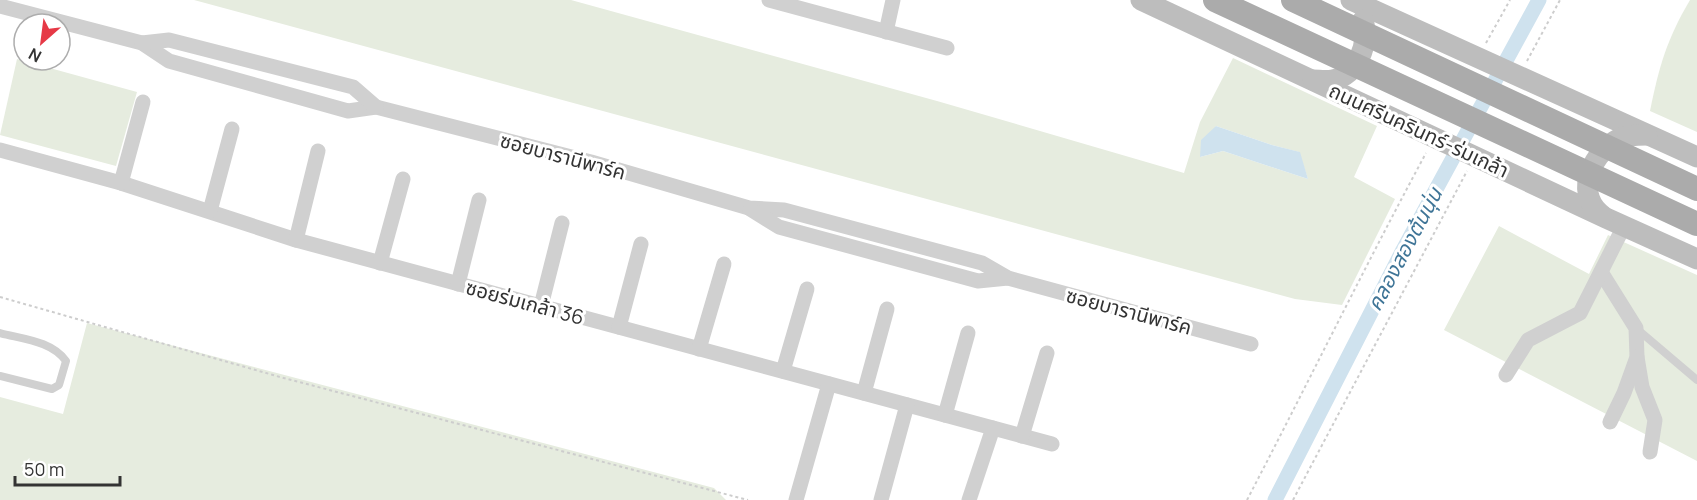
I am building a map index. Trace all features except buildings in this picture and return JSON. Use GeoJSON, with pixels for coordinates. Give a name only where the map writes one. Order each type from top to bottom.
{"type":"FeatureCollection","features":[{"type":"Feature","properties":{"kind":"main road","name":"ถนนศรีนครินทร์-ร่มเกล้า"},"geometry":{"type":"LineString","coordinates":[[1141,0],[1697,259]]}},
{"type":"Feature","properties":{"kind":"main road","name":"ถนนศรีนครินทร์-ร่มเกล้า"},"geometry":{"type":"LineString","coordinates":[[1215,0],[1697,224]]}},
{"type":"Feature","properties":{"kind":"main road"},"geometry":{"type":"LineString","coordinates":[[1293,0],[1697,189]]}},
{"type":"Feature","properties":{"kind":"main road"},"geometry":{"type":"LineString","coordinates":[[1313,80],[1333,80],[1345,75],[1360,57],[1366,31],[1362,16],[1350,0]]}},
{"type":"Feature","properties":{"kind":"main road"},"geometry":{"type":"LineString","coordinates":[[1350,0],[1697,157]]}},
{"type":"Feature","properties":{"kind":"main road"},"geometry":{"type":"LineString","coordinates":[[1615,222],[1596,211],[1589,200],[1587,179],[1605,149],[1628,136],[1647,135]]}},
{"type":"Feature","properties":{"kind":"street"},"geometry":{"type":"LineString","coordinates":[[769,0],[947,48]]}},
{"type":"Feature","properties":{"kind":"street"},"geometry":{"type":"LineString","coordinates":[[886,32],[893,0]]}},
{"type":"Feature","properties":{"kind":"street","name":"ซอยบารานีพาร์ค"},"geometry":{"type":"LineString","coordinates":[[0,6],[142,43],[169,61],[348,111],[376,107],[591,162],[749,208],[779,227],[978,282],[1008,278],[1251,344]]}},
{"type":"Feature","properties":{"kind":"street","name":"ซอยบารานีพาร์ค"},"geometry":{"type":"LineString","coordinates":[[142,43],[169,40],[353,87],[376,107]]}},
{"type":"Feature","properties":{"kind":"street"},"geometry":{"type":"LineString","coordinates":[[121,183],[143,102]]}},
{"type":"Feature","properties":{"kind":"street"},"geometry":{"type":"LineString","coordinates":[[210,211],[232,129]]}},
{"type":"Feature","properties":{"kind":"street","name":"ซอยร่มเกล้า 36"},"geometry":{"type":"LineString","coordinates":[[0,150],[121,183],[296,240],[1052,444]]}},
{"type":"Feature","properties":{"kind":"street"},"geometry":{"type":"LineString","coordinates":[[296,240],[318,151]]}},
{"type":"Feature","properties":{"kind":"street"},"geometry":{"type":"LineString","coordinates":[[380,263],[403,179]]}},
{"type":"Feature","properties":{"kind":"street"},"geometry":{"type":"LineString","coordinates":[[458,284],[479,200]]}},
{"type":"Feature","properties":{"kind":"street"},"geometry":{"type":"LineString","coordinates":[[1506,375],[1528,340],[1580,313],[1601,272],[1615,222]]}},
{"type":"Feature","properties":{"kind":"street"},"geometry":{"type":"LineString","coordinates":[[541,306],[562,223]]}},
{"type":"Feature","properties":{"kind":"street"},"geometry":{"type":"LineString","coordinates":[[620,327],[640,244]]}},
{"type":"Feature","properties":{"kind":"street"},"geometry":{"type":"LineString","coordinates":[[699,349],[724,264]]}},
{"type":"Feature","properties":{"kind":"street"},"geometry":{"type":"LineString","coordinates":[[1601,272],[1636,328],[1636,357],[1642,387],[1655,420],[1650,452]]}},
{"type":"Feature","properties":{"kind":"street"},"geometry":{"type":"LineString","coordinates":[[783,371],[807,289]]}},
{"type":"Feature","properties":{"kind":"street"},"geometry":{"type":"LineString","coordinates":[[864,393],[887,309]]}},
{"type":"Feature","properties":{"kind":"street"},"geometry":{"type":"LineString","coordinates":[[945,415],[968,333]]}},
{"type":"Feature","properties":{"kind":"street"},"geometry":{"type":"LineString","coordinates":[[1022,436],[1047,353]]}},
{"type":"Feature","properties":{"kind":"street"},"geometry":{"type":"LineString","coordinates":[[1610,422],[1624,393],[1636,357]]}},
{"type":"Feature","properties":{"kind":"street"},"geometry":{"type":"LineString","coordinates":[[796,500],[829,384]]}},
{"type":"Feature","properties":{"kind":"street"},"geometry":{"type":"LineString","coordinates":[[881,500],[907,405]]}},
{"type":"Feature","properties":{"kind":"street"},"geometry":{"type":"LineString","coordinates":[[969,500],[993,428]]}},
{"type":"Feature","properties":{"kind":"lane"},"geometry":{"type":"LineString","coordinates":[[1636,328],[1697,380]]}},
{"type":"Feature","properties":{"kind":"lane"},"geometry":{"type":"LineString","coordinates":[[0,333],[45,344],[60,351],[66,361],[59,385],[52,389],[0,375]]}},
{"type":"Feature","properties":{"kind":"path"},"geometry":{"type":"LineString","coordinates":[[1482,50],[1510,0]]}},
{"type":"Feature","properties":{"kind":"path"},"geometry":{"type":"LineString","coordinates":[[1527,62],[1560,0]]}},
{"type":"Feature","properties":{"kind":"path"},"geometry":{"type":"LineString","coordinates":[[1247,500],[1306,388],[1377,244],[1427,151]]}},
{"type":"Feature","properties":{"kind":"path"},"geometry":{"type":"LineString","coordinates":[[1293,500],[1470,165]]}},
{"type":"Feature","properties":{"kind":"path"},"geometry":{"type":"LineString","coordinates":[[0,297],[292,381],[748,500]]}},
{"type":"Feature","properties":{"kind":"shaded area"},"geometry":{"type":"Polygon","coordinates":[[[194,0],[571,0],[937,101],[1184,173],[1200,122],[1233,58],[1377,126],[1354,177],[1395,199],[1342,305],[1295,299],[194,0]],[[1216,126],[1200,157],[1223,151],[1308,179],[1299,152],[1216,126]]]}},
{"type":"Feature","properties":{"kind":"shaded area"},"geometry":{"type":"Polygon","coordinates":[[[1690,0],[1697,0],[1697,132],[1650,111],[1665,53],[1675,27],[1690,0]]]}},
{"type":"Feature","properties":{"kind":"shaded area"},"geometry":{"type":"Polygon","coordinates":[[[14,72],[64,72],[137,92],[116,166],[0,135],[14,72]]]}},
{"type":"Feature","properties":{"kind":"shaded area"},"geometry":{"type":"Polygon","coordinates":[[[1499,226],[1589,274],[1608,235],[1697,275],[1697,461],[1444,330],[1499,226]]]}},
{"type":"Feature","properties":{"kind":"shaded area"},"geometry":{"type":"Polygon","coordinates":[[[87,323],[714,488],[726,500],[0,500],[0,397],[63,414],[87,323]]]}},
{"type":"Feature","properties":{"kind":"water"},"geometry":{"type":"Polygon","coordinates":[[[1216,126],[1300,152],[1308,179],[1223,151],[1200,157],[1201,140],[1216,126]]]}},
{"type":"Feature","properties":{"kind":"waterway","name":"คลองสองต้นนุ่น"},"geometry":{"type":"LineString","coordinates":[[1275,500],[1403,250],[1539,0]]}}]}
